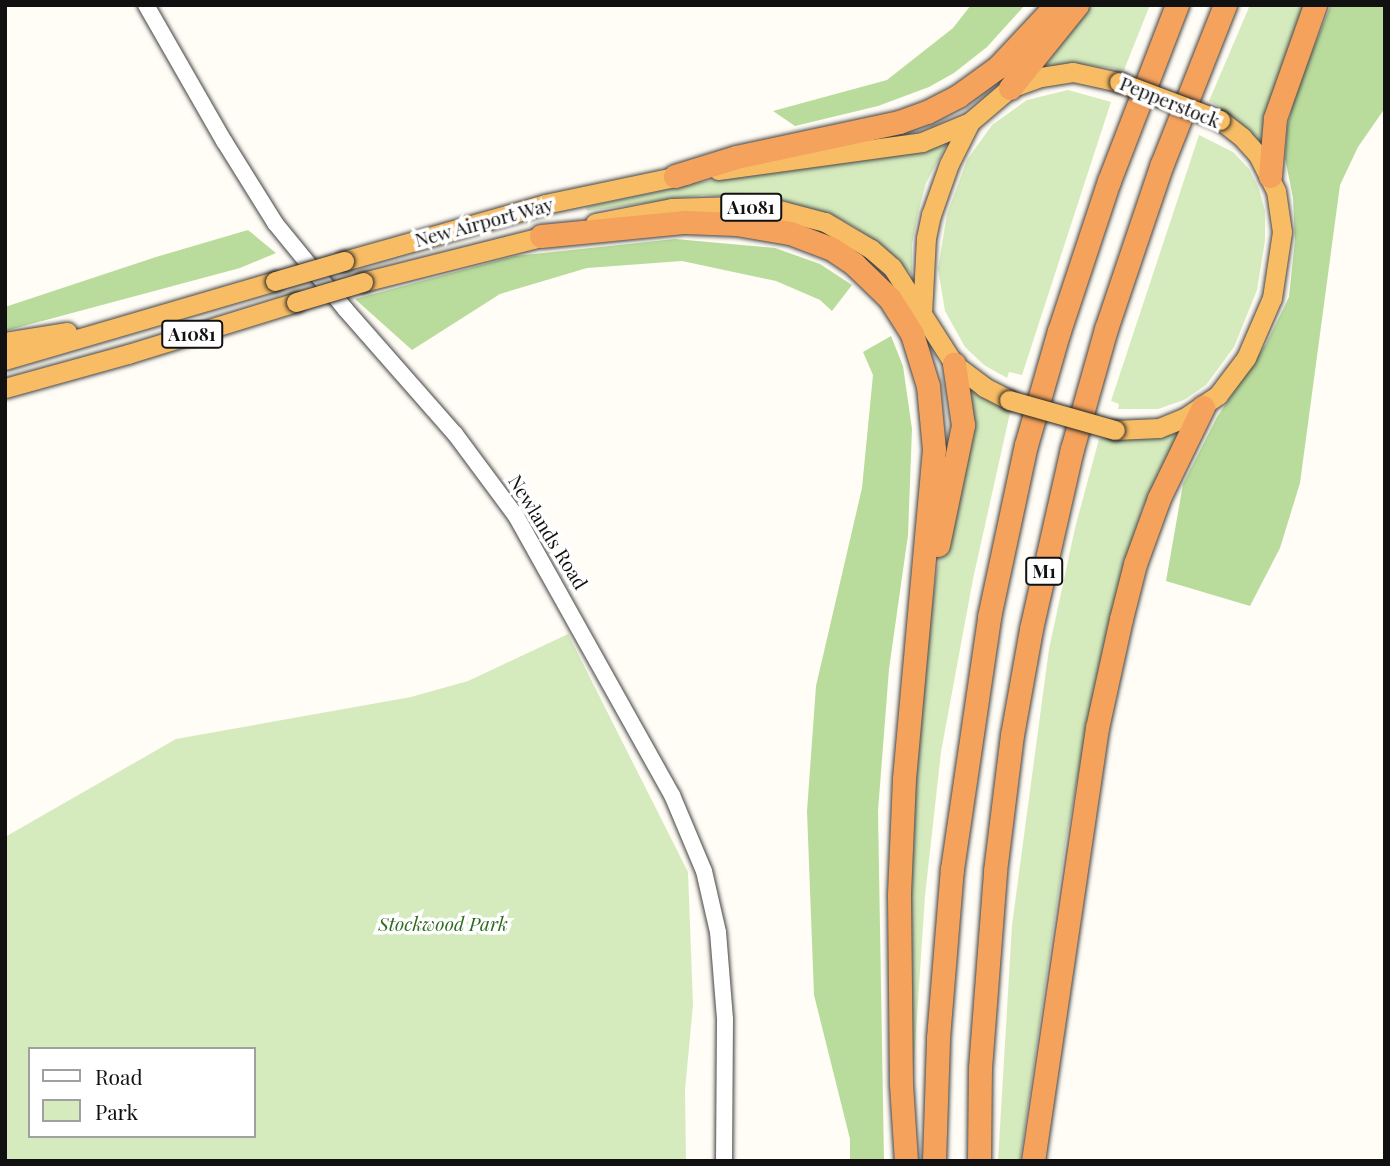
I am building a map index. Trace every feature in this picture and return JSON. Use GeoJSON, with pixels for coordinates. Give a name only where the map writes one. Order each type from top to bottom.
{"type":"FeatureCollection","features":[{"type":"Feature","properties":{"kind":"highway"},"geometry":{"type":"LineString","coordinates":[[675,176],[736,157],[899,122],[927,112],[958,96],[998,67],[1056,5]]}},
{"type":"Feature","properties":{"kind":"highway"},"geometry":{"type":"LineString","coordinates":[[1010,88],[1077,5]]}},
{"type":"Feature","properties":{"kind":"highway","name":"M1"},"geometry":{"type":"LineString","coordinates":[[934,1161],[938,1038],[952,869],[989,617],[1026,445],[1059,331],[1109,181],[1177,5]]}},
{"type":"Feature","properties":{"kind":"highway","name":"M1"},"geometry":{"type":"LineString","coordinates":[[979,1161],[981,1068],[995,871],[1012,735],[1031,629],[1072,449],[1105,329],[1161,164],[1225,5]]}},
{"type":"Feature","properties":{"kind":"highway"},"geometry":{"type":"LineString","coordinates":[[1270,176],[1275,118],[1315,5]]}},
{"type":"Feature","properties":{"kind":"highway","name":"Pepperstock"},"geometry":{"type":"LineString","coordinates":[[1058,73],[1086,74],[1119,82],[1220,120],[1251,146],[1270,176],[1280,208],[1282,232],[1272,298],[1246,358],[1218,396],[1203,407],[1158,428],[1115,430],[1009,400],[984,387],[954,364],[922,314],[926,238],[945,173],[970,122],[1010,88],[1058,73]]}},
{"type":"Feature","properties":{"kind":"highway","name":"New Airport Way"},"geometry":{"type":"LineString","coordinates":[[5,360],[545,204],[675,176],[922,142],[970,122]]}},
{"type":"Feature","properties":{"kind":"highway","name":"New Airport Way"},"geometry":{"type":"LineString","coordinates":[[5,388],[128,354],[363,282],[624,216],[672,208],[735,206],[788,211],[825,222],[872,249],[901,278],[922,314]]}},
{"type":"Feature","properties":{"kind":"highway"},"geometry":{"type":"LineString","coordinates":[[541,236],[685,222],[736,224],[811,240],[832,249],[874,281],[912,334],[929,386],[934,421],[931,496],[904,779],[899,895],[901,1084],[906,1161]]}},
{"type":"Feature","properties":{"kind":"highway","name":"A1081"},"geometry":{"type":"LineString","coordinates":[[5,342],[150,317]]}},
{"type":"Feature","properties":{"kind":"highway"},"geometry":{"type":"LineString","coordinates":[[917,640],[961,442],[962,411],[954,364]]}},
{"type":"Feature","properties":{"kind":"highway"},"geometry":{"type":"LineString","coordinates":[[1033,1161],[1097,728],[1118,633],[1135,564],[1159,498],[1203,407]]}},
{"type":"Feature","properties":{"kind":"street","name":"Newlands Road"},"geometry":{"type":"LineString","coordinates":[[146,5],[224,141],[275,223],[346,310],[456,434],[516,516],[672,794],[704,871],[718,933],[725,1019],[724,1161]]}},
{"type":"Feature","properties":{"kind":"green space"},"geometry":{"type":"Polygon","coordinates":[[[971,5],[1025,5],[987,47],[954,73],[929,87],[878,106],[795,126],[773,111],[887,80],[953,28],[971,5]]]}},
{"type":"Feature","properties":{"kind":"green space"},"geometry":{"type":"Polygon","coordinates":[[[1092,5],[1150,5],[1124,70],[1080,64],[1044,67],[1092,5]]]}},
{"type":"Feature","properties":{"kind":"green space"},"geometry":{"type":"Polygon","coordinates":[[[1250,5],[1305,5],[1262,146],[1219,111],[1220,107],[1209,101],[1250,5]]]}},
{"type":"Feature","properties":{"kind":"green space"},"geometry":{"type":"Polygon","coordinates":[[[1331,5],[1385,5],[1385,108],[1358,147],[1340,185],[1300,483],[1280,548],[1250,606],[1166,581],[1183,484],[1217,417],[1266,344],[1289,297],[1295,240],[1293,198],[1285,158],[1287,128],[1296,90],[1331,5]]]}},
{"type":"Feature","properties":{"kind":"green space"},"geometry":{"type":"Polygon","coordinates":[[[1068,90],[1111,102],[1022,375],[1009,372],[1007,378],[984,365],[965,347],[945,311],[938,269],[947,214],[967,160],[992,125],[1027,100],[1068,90]]]}},
{"type":"Feature","properties":{"kind":"green space"},"geometry":{"type":"Polygon","coordinates":[[[1199,135],[1233,152],[1249,169],[1259,189],[1265,211],[1265,240],[1257,290],[1234,347],[1206,385],[1184,400],[1158,409],[1118,409],[1119,404],[1111,401],[1199,135]]]}},
{"type":"Feature","properties":{"kind":"green space"},"geometry":{"type":"Polygon","coordinates":[[[949,140],[926,183],[912,244],[912,275],[893,255],[855,227],[834,216],[781,200],[703,195],[587,211],[586,207],[701,182],[920,149],[949,140]]]}},
{"type":"Feature","properties":{"kind":"green space"},"geometry":{"type":"Polygon","coordinates":[[[248,230],[276,253],[240,268],[5,331],[5,307],[248,230]]]}},
{"type":"Feature","properties":{"kind":"green space"},"geometry":{"type":"Polygon","coordinates":[[[675,239],[775,248],[820,264],[852,285],[832,311],[820,300],[776,281],[682,261],[587,268],[500,294],[412,350],[355,299],[515,256],[675,239]]]}},
{"type":"Feature","properties":{"kind":"green space"},"geometry":{"type":"Polygon","coordinates":[[[891,336],[903,366],[912,429],[908,535],[889,669],[878,811],[884,1161],[850,1161],[850,1139],[814,995],[807,811],[816,686],[862,488],[873,375],[863,352],[891,336]]]}},
{"type":"Feature","properties":{"kind":"green space"},"geometry":{"type":"Polygon","coordinates":[[[963,383],[1010,413],[973,579],[941,752],[925,896],[912,1091],[907,865],[924,653],[937,571],[968,429],[963,383]]]}},
{"type":"Feature","properties":{"kind":"green space"},"geometry":{"type":"Polygon","coordinates":[[[1182,429],[1142,509],[1116,594],[1093,694],[1065,846],[1020,1161],[998,1161],[1012,925],[1049,649],[1075,528],[1099,439],[1182,429]]]}},
{"type":"Feature","properties":{"kind":"green space","name":"Stockwood Park"},"geometry":{"type":"Polygon","coordinates":[[[568,634],[688,872],[693,1005],[685,1090],[686,1161],[5,1161],[5,837],[176,739],[411,697],[468,681],[568,634]]]}}]}
